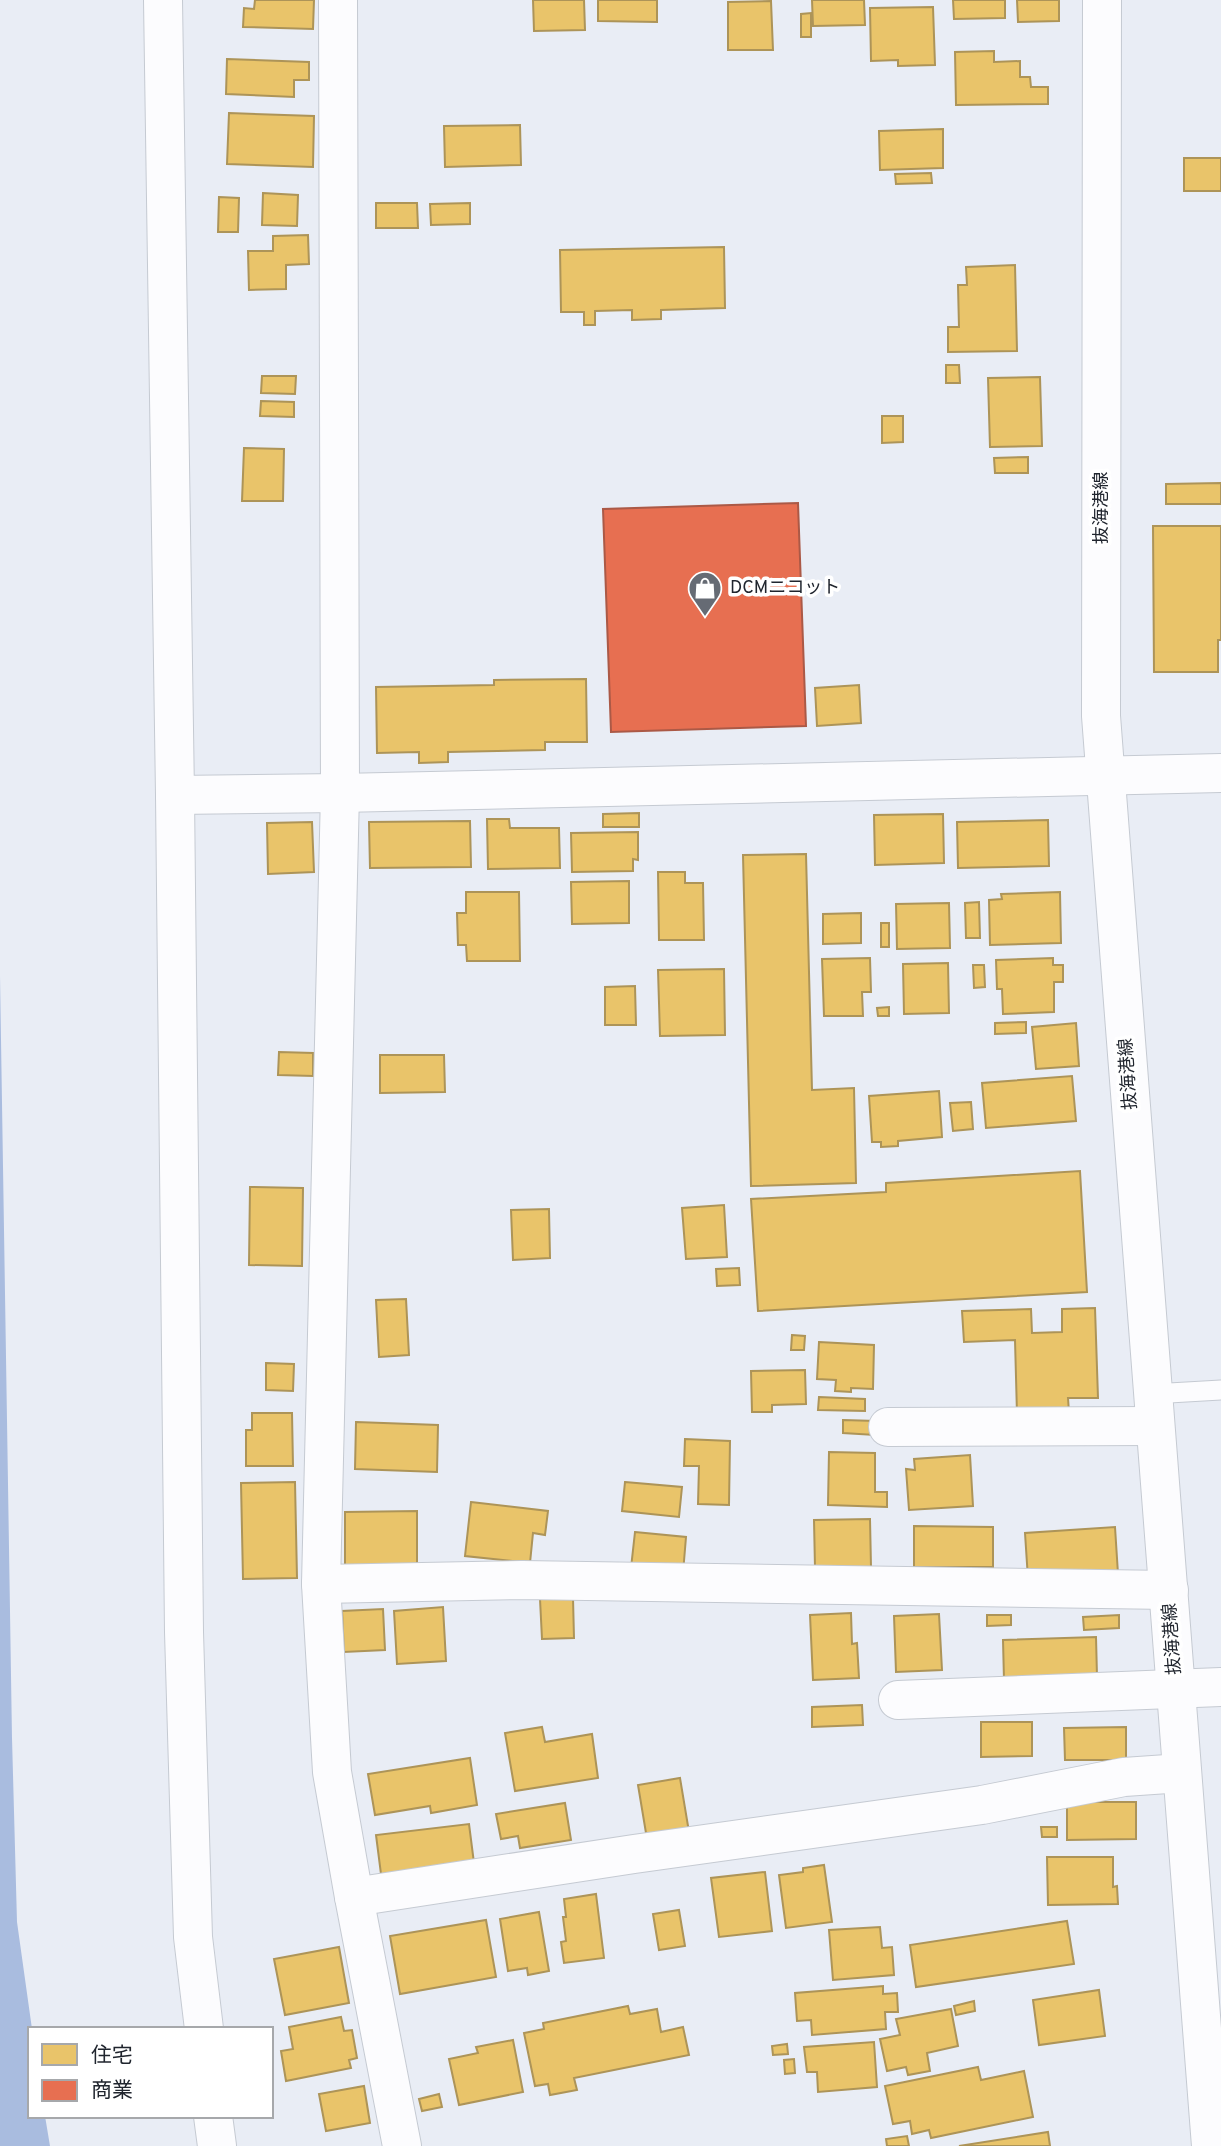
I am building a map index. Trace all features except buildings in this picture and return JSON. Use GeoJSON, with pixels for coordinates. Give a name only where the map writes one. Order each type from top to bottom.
{"type":"FeatureCollection","features":[{"type":"Feature","properties":{"kind":"street"},"geometry":{"type":"LineString","coordinates":[[163,0],[184,1632],[193,1937],[204,2027]]}},
{"type":"Feature","properties":{"kind":"street"},"geometry":{"type":"LineString","coordinates":[[338,0],[340,793],[321,1584],[332,1772],[402,2146]]}},
{"type":"Feature","properties":{"kind":"street","name":"抜海港線"},"geometry":{"type":"LineString","coordinates":[[1102,0],[1101,716],[1182,1773],[1212,2056],[1211,2146]]}},
{"type":"Feature","properties":{"kind":"street"},"geometry":{"type":"LineString","coordinates":[[175,795],[1221,773]]}},
{"type":"Feature","properties":{"kind":"street"},"geometry":{"type":"LineString","coordinates":[[888,1427],[1154,1410]]}},
{"type":"Feature","properties":{"kind":"street"},"geometry":{"type":"LineString","coordinates":[[321,1584],[522,1580],[1169,1590]]}},
{"type":"Feature","properties":{"kind":"street"},"geometry":{"type":"LineString","coordinates":[[898,1700],[1221,1687]]}},
{"type":"Feature","properties":{"kind":"street"},"geometry":{"type":"LineString","coordinates":[[354,1897],[982,1805],[1124,1777],[1182,1773]]}},
{"type":"Feature","properties":{"kind":"street"},"geometry":{"type":"LineString","coordinates":[[213,2118],[217,2146]]}},
{"type":"Feature","properties":{"kind":"lane"},"geometry":{"type":"LineString","coordinates":[[1154,1410],[1221,1390]]}},
{"type":"Feature","properties":{"kind":"water"},"geometry":{"type":"Polygon","coordinates":[[[0,976],[17,1922],[32,2027],[28,2027],[28,2118],[45,2118],[50,2146],[0,2146],[0,976]]]}},
{"type":"Feature","properties":{"kind":"place","name":"DCMニコット"},"geometry":{"type":"Point","coordinates":[705,618]}}]}
